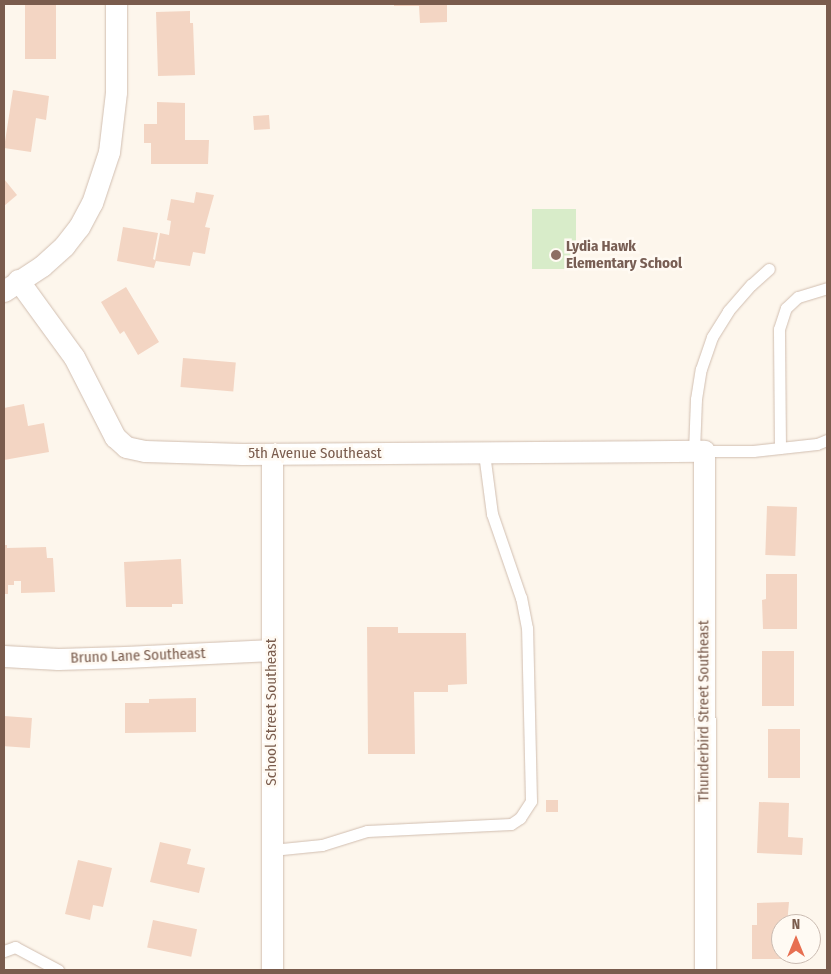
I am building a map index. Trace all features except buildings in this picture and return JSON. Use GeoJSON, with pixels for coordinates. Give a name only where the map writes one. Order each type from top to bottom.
{"type":"FeatureCollection","features":[{"type":"Feature","properties":{"kind":"street"},"geometry":{"type":"LineString","coordinates":[[11,286],[42,266],[64,246],[79,227],[99,183],[109,152],[116,92],[116,4]]}},
{"type":"Feature","properties":{"kind":"street","name":"5th Avenue Southeast"},"geometry":{"type":"LineString","coordinates":[[11,286],[74,357],[115,437],[126,447],[144,451],[272,454],[699,451]]}},
{"type":"Feature","properties":{"kind":"street","name":"Thunderbird Street Southeast"},"geometry":{"type":"LineString","coordinates":[[699,451],[705,970]]}},
{"type":"Feature","properties":{"kind":"street","name":"School Street Southeast"},"geometry":{"type":"LineString","coordinates":[[272,454],[272,970]]}},
{"type":"Feature","properties":{"kind":"street","name":"Bruno Lane Southeast"},"geometry":{"type":"LineString","coordinates":[[4,656],[116,657],[272,650]]}},
{"type":"Feature","properties":{"kind":"lane"},"geometry":{"type":"LineString","coordinates":[[769,269],[751,285],[728,311],[712,337],[701,369],[696,400],[699,451],[780,448],[817,444],[827,440]]}},
{"type":"Feature","properties":{"kind":"lane"},"geometry":{"type":"LineString","coordinates":[[780,448],[779,329],[786,308],[798,298],[827,288]]}},
{"type":"Feature","properties":{"kind":"lane"},"geometry":{"type":"LineString","coordinates":[[272,850],[322,845],[367,831],[511,824],[520,818],[531,800],[527,628],[521,598],[492,514],[484,453]]}},
{"type":"Feature","properties":{"kind":"lane"},"geometry":{"type":"LineString","coordinates":[[4,951],[15,947],[58,970]]}},
{"type":"Feature","properties":{"kind":"green space"},"geometry":{"type":"Polygon","coordinates":[[[532,209],[576,209],[576,269],[532,269],[532,209]]]}},
{"type":"Feature","properties":{"kind":"place","name":"Lydia Hawk Elementary School"},"geometry":{"type":"Point","coordinates":[556,255]}}]}
